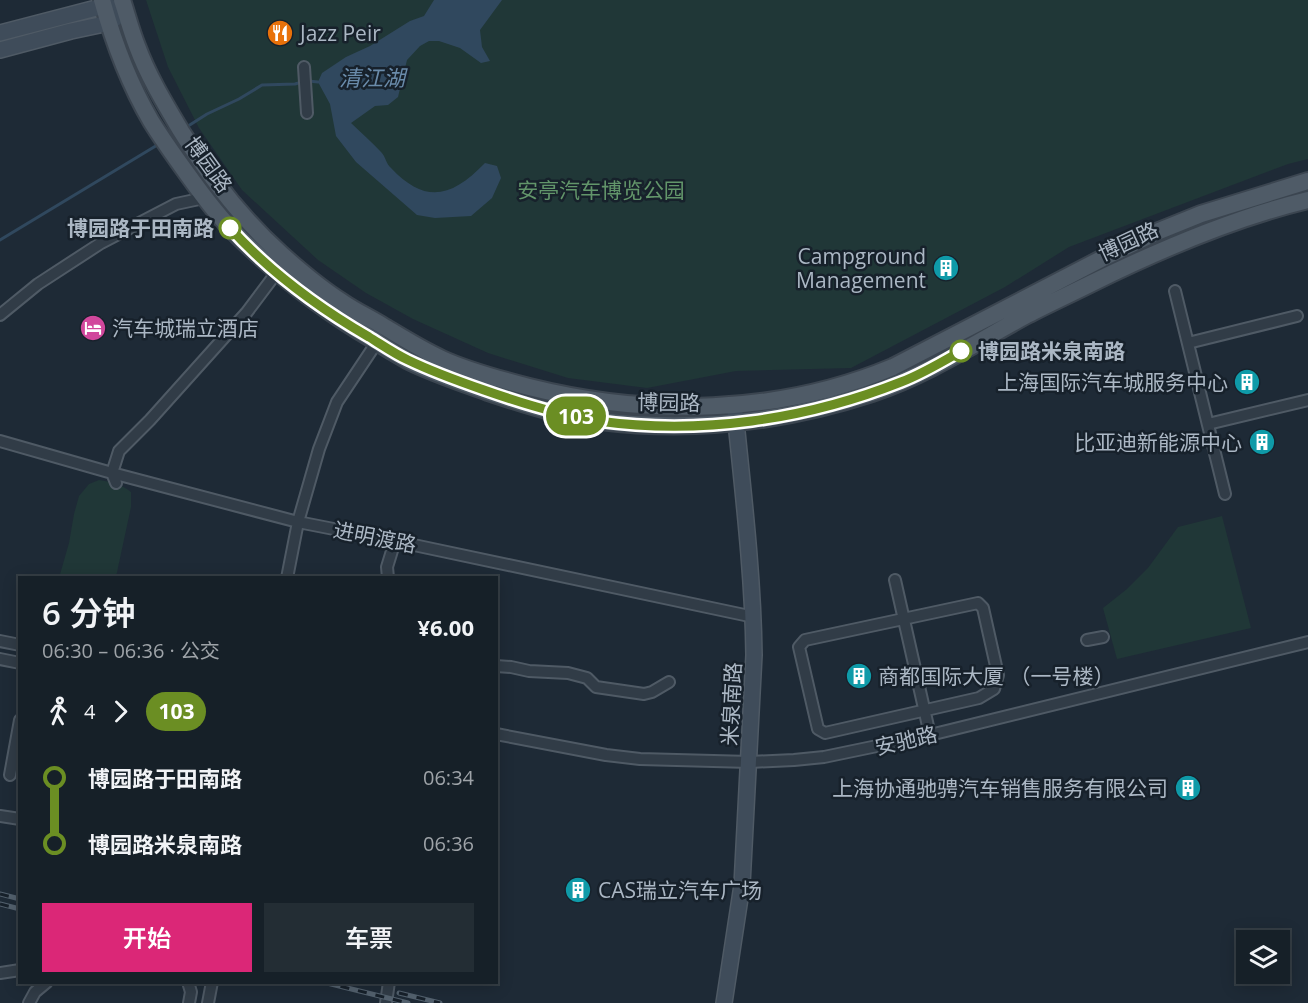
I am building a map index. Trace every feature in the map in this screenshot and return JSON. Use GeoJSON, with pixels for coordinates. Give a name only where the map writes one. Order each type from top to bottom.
{"type":"FeatureCollection","features":[{"type":"Feature","properties":{"kind":"main road"},"geometry":{"type":"LineString","coordinates":[[0,33],[103,3],[124,5]]}},
{"type":"Feature","properties":{"kind":"main road","name":"博园路"},"geometry":{"type":"LineString","coordinates":[[103,3],[125,68],[150,120],[204,198],[236,235],[277,272],[348,325],[406,360],[442,376],[508,399],[554,412],[597,420],[648,425],[694,426],[736,423],[791,415],[873,393],[904,381],[1032,313],[1175,244],[1255,214],[1308,200]]}},
{"type":"Feature","properties":{"kind":"main road"},"geometry":{"type":"LineString","coordinates":[[0,50],[109,23],[124,5]]}},
{"type":"Feature","properties":{"kind":"main road","name":"博园路"},"geometry":{"type":"LineString","coordinates":[[124,5],[137,46],[167,108],[197,156],[226,196],[280,253],[310,279],[341,301],[443,360],[516,384],[563,396],[605,402],[685,408],[734,406],[819,391],[871,376],[893,366],[1159,231],[1201,214],[1308,182]]}},
{"type":"Feature","properties":{"kind":"main road","name":"米泉南路"},"geometry":{"type":"LineString","coordinates":[[724,1003],[742,885],[754,655],[754,617],[745,501],[734,406]]}},
{"type":"Feature","properties":{"kind":"street"},"geometry":{"type":"LineString","coordinates":[[304,67],[307,113]]}},
{"type":"Feature","properties":{"kind":"street"},"geometry":{"type":"LineString","coordinates":[[0,315],[38,284],[101,243],[176,204],[204,198]]}},
{"type":"Feature","properties":{"kind":"street"},"geometry":{"type":"LineString","coordinates":[[114,478],[119,451],[150,420],[247,312],[277,272]]}},
{"type":"Feature","properties":{"kind":"street"},"geometry":{"type":"LineString","coordinates":[[1175,291],[1225,494]]}},
{"type":"Feature","properties":{"kind":"street"},"geometry":{"type":"LineString","coordinates":[[1188,344],[1297,316]]}},
{"type":"Feature","properties":{"kind":"street"},"geometry":{"type":"LineString","coordinates":[[287,576],[298,522],[319,449],[337,402],[378,342]]}},
{"type":"Feature","properties":{"kind":"street"},"geometry":{"type":"LineString","coordinates":[[1208,424],[1308,400]]}},
{"type":"Feature","properties":{"kind":"street","name":"进明渡路"},"geometry":{"type":"LineString","coordinates":[[0,441],[114,478],[298,522],[754,617]]}},
{"type":"Feature","properties":{"kind":"street"},"geometry":{"type":"LineString","coordinates":[[387,576],[387,567],[395,541]]}},
{"type":"Feature","properties":{"kind":"street"},"geometry":{"type":"LineString","coordinates":[[895,580],[930,735]]}},
{"type":"Feature","properties":{"kind":"street"},"geometry":{"type":"LineString","coordinates":[[978,603],[983,608],[998,675],[994,689],[979,698],[924,710],[825,733],[818,729],[799,647],[805,640],[978,603]]}},
{"type":"Feature","properties":{"kind":"street"},"geometry":{"type":"LineString","coordinates":[[1088,640],[1103,637]]}},
{"type":"Feature","properties":{"kind":"street"},"geometry":{"type":"LineString","coordinates":[[0,641],[18,645]]}},
{"type":"Feature","properties":{"kind":"street","name":"安驰路"},"geometry":{"type":"LineString","coordinates":[[498,734],[606,755],[640,759],[750,762],[824,757],[930,735],[1308,642]]}},
{"type":"Feature","properties":{"kind":"street"},"geometry":{"type":"LineString","coordinates":[[0,659],[18,663]]}},
{"type":"Feature","properties":{"kind":"street"},"geometry":{"type":"LineString","coordinates":[[498,666],[568,673],[587,678],[596,687],[644,694],[669,682]]}},
{"type":"Feature","properties":{"kind":"street"},"geometry":{"type":"LineString","coordinates":[[10,775],[18,731]]}},
{"type":"Feature","properties":{"kind":"street"},"geometry":{"type":"LineString","coordinates":[[0,816],[18,819]]}},
{"type":"Feature","properties":{"kind":"street"},"geometry":{"type":"LineString","coordinates":[[0,973],[18,970]]}},
{"type":"Feature","properties":{"kind":"street"},"geometry":{"type":"LineString","coordinates":[[29,1003],[35,992],[45,984]]}},
{"type":"Feature","properties":{"kind":"street"},"geometry":{"type":"LineString","coordinates":[[189,984],[191,992],[189,1003]]}},
{"type":"Feature","properties":{"kind":"street"},"geometry":{"type":"LineString","coordinates":[[208,1003],[212,984]]}},
{"type":"Feature","properties":{"kind":"street"},"geometry":{"type":"LineString","coordinates":[[386,1003],[389,984]]}},
{"type":"Feature","properties":{"kind":"green space","name":"安亭汽车博览公园"},"geometry":{"type":"Polygon","coordinates":[[[146,0],[1308,0],[1308,159],[1288,164],[1069,247],[1005,287],[851,368],[736,371],[647,388],[568,378],[488,353],[413,319],[366,293],[318,260],[242,190],[199,128],[168,67],[146,0]]]}},
{"type":"Feature","properties":{"kind":"green space"},"geometry":{"type":"Polygon","coordinates":[[[99,480],[116,484],[131,492],[131,507],[116,576],[60,576],[79,496],[89,484],[99,480]]]}},
{"type":"Feature","properties":{"kind":"green space"},"geometry":{"type":"Polygon","coordinates":[[[1222,516],[1251,628],[1117,659],[1103,608],[1148,568],[1178,527],[1222,516]]]}},
{"type":"Feature","properties":{"kind":"water","name":"清江湖"},"geometry":{"type":"Polygon","coordinates":[[[434,0],[502,0],[480,30],[482,47],[490,61],[481,63],[460,48],[439,41],[429,41],[420,46],[407,60],[398,97],[388,105],[375,106],[351,123],[381,152],[389,166],[404,180],[427,192],[450,189],[485,163],[497,166],[501,178],[492,198],[471,216],[435,218],[417,215],[356,162],[336,136],[330,104],[318,82],[322,73],[346,57],[370,46],[410,21],[424,16],[434,0]]]}},
{"type":"Feature","properties":{"kind":"waterway"},"geometry":{"type":"LineString","coordinates":[[308,81],[318,82]]}},
{"type":"Feature","properties":{"kind":"waterway"},"geometry":{"type":"LineString","coordinates":[[185,128],[262,85],[302,82]]}},
{"type":"Feature","properties":{"kind":"waterway"},"geometry":{"type":"LineString","coordinates":[[0,240],[159,144]]}},
{"type":"Feature","properties":{"kind":"railway"},"geometry":{"type":"LineString","coordinates":[[0,894],[18,898]]}},
{"type":"Feature","properties":{"kind":"railway"},"geometry":{"type":"LineString","coordinates":[[0,904],[18,908]]}},
{"type":"Feature","properties":{"kind":"railway"},"geometry":{"type":"LineString","coordinates":[[331,984],[408,1003]]}},
{"type":"Feature","properties":{"kind":"railway"},"geometry":{"type":"LineString","coordinates":[[399,993],[440,1003]]}},
{"type":"Feature","properties":{"kind":"bus line","name":"103"},"geometry":{"type":"LineString","coordinates":[[230,228],[298,289],[348,325],[406,360],[442,376],[508,399],[554,412],[597,420],[648,425],[694,426],[791,415],[873,393],[904,381],[961,351]]}},
{"type":"Feature","properties":{"kind":"place","name":"Jazz Peir"},"geometry":{"type":"Point","coordinates":[280,33]}},
{"type":"Feature","properties":{"kind":"place","name":"博园路于田南路"},"geometry":{"type":"Point","coordinates":[230,228]}},
{"type":"Feature","properties":{"kind":"place","name":"Campground Management"},"geometry":{"type":"Point","coordinates":[946,268]}},
{"type":"Feature","properties":{"kind":"place","name":"汽车城瑞立酒店"},"geometry":{"type":"Point","coordinates":[93,328]}},
{"type":"Feature","properties":{"kind":"place","name":"博园路米泉南路"},"geometry":{"type":"Point","coordinates":[961,351]}},
{"type":"Feature","properties":{"kind":"place","name":"上海国际汽车城服务中心"},"geometry":{"type":"Point","coordinates":[1247,382]}},
{"type":"Feature","properties":{"kind":"place","name":"比亚迪新能源中心"},"geometry":{"type":"Point","coordinates":[1262,442]}},
{"type":"Feature","properties":{"kind":"place","name":"商都国际大厦 （一号楼）"},"geometry":{"type":"Point","coordinates":[859,676]}},
{"type":"Feature","properties":{"kind":"place","name":"上海协通驰骋汽车销售服务有限公司"},"geometry":{"type":"Point","coordinates":[1188,788]}},
{"type":"Feature","properties":{"kind":"place","name":"CAS瑞立汽车广场"},"geometry":{"type":"Point","coordinates":[578,890]}}]}
